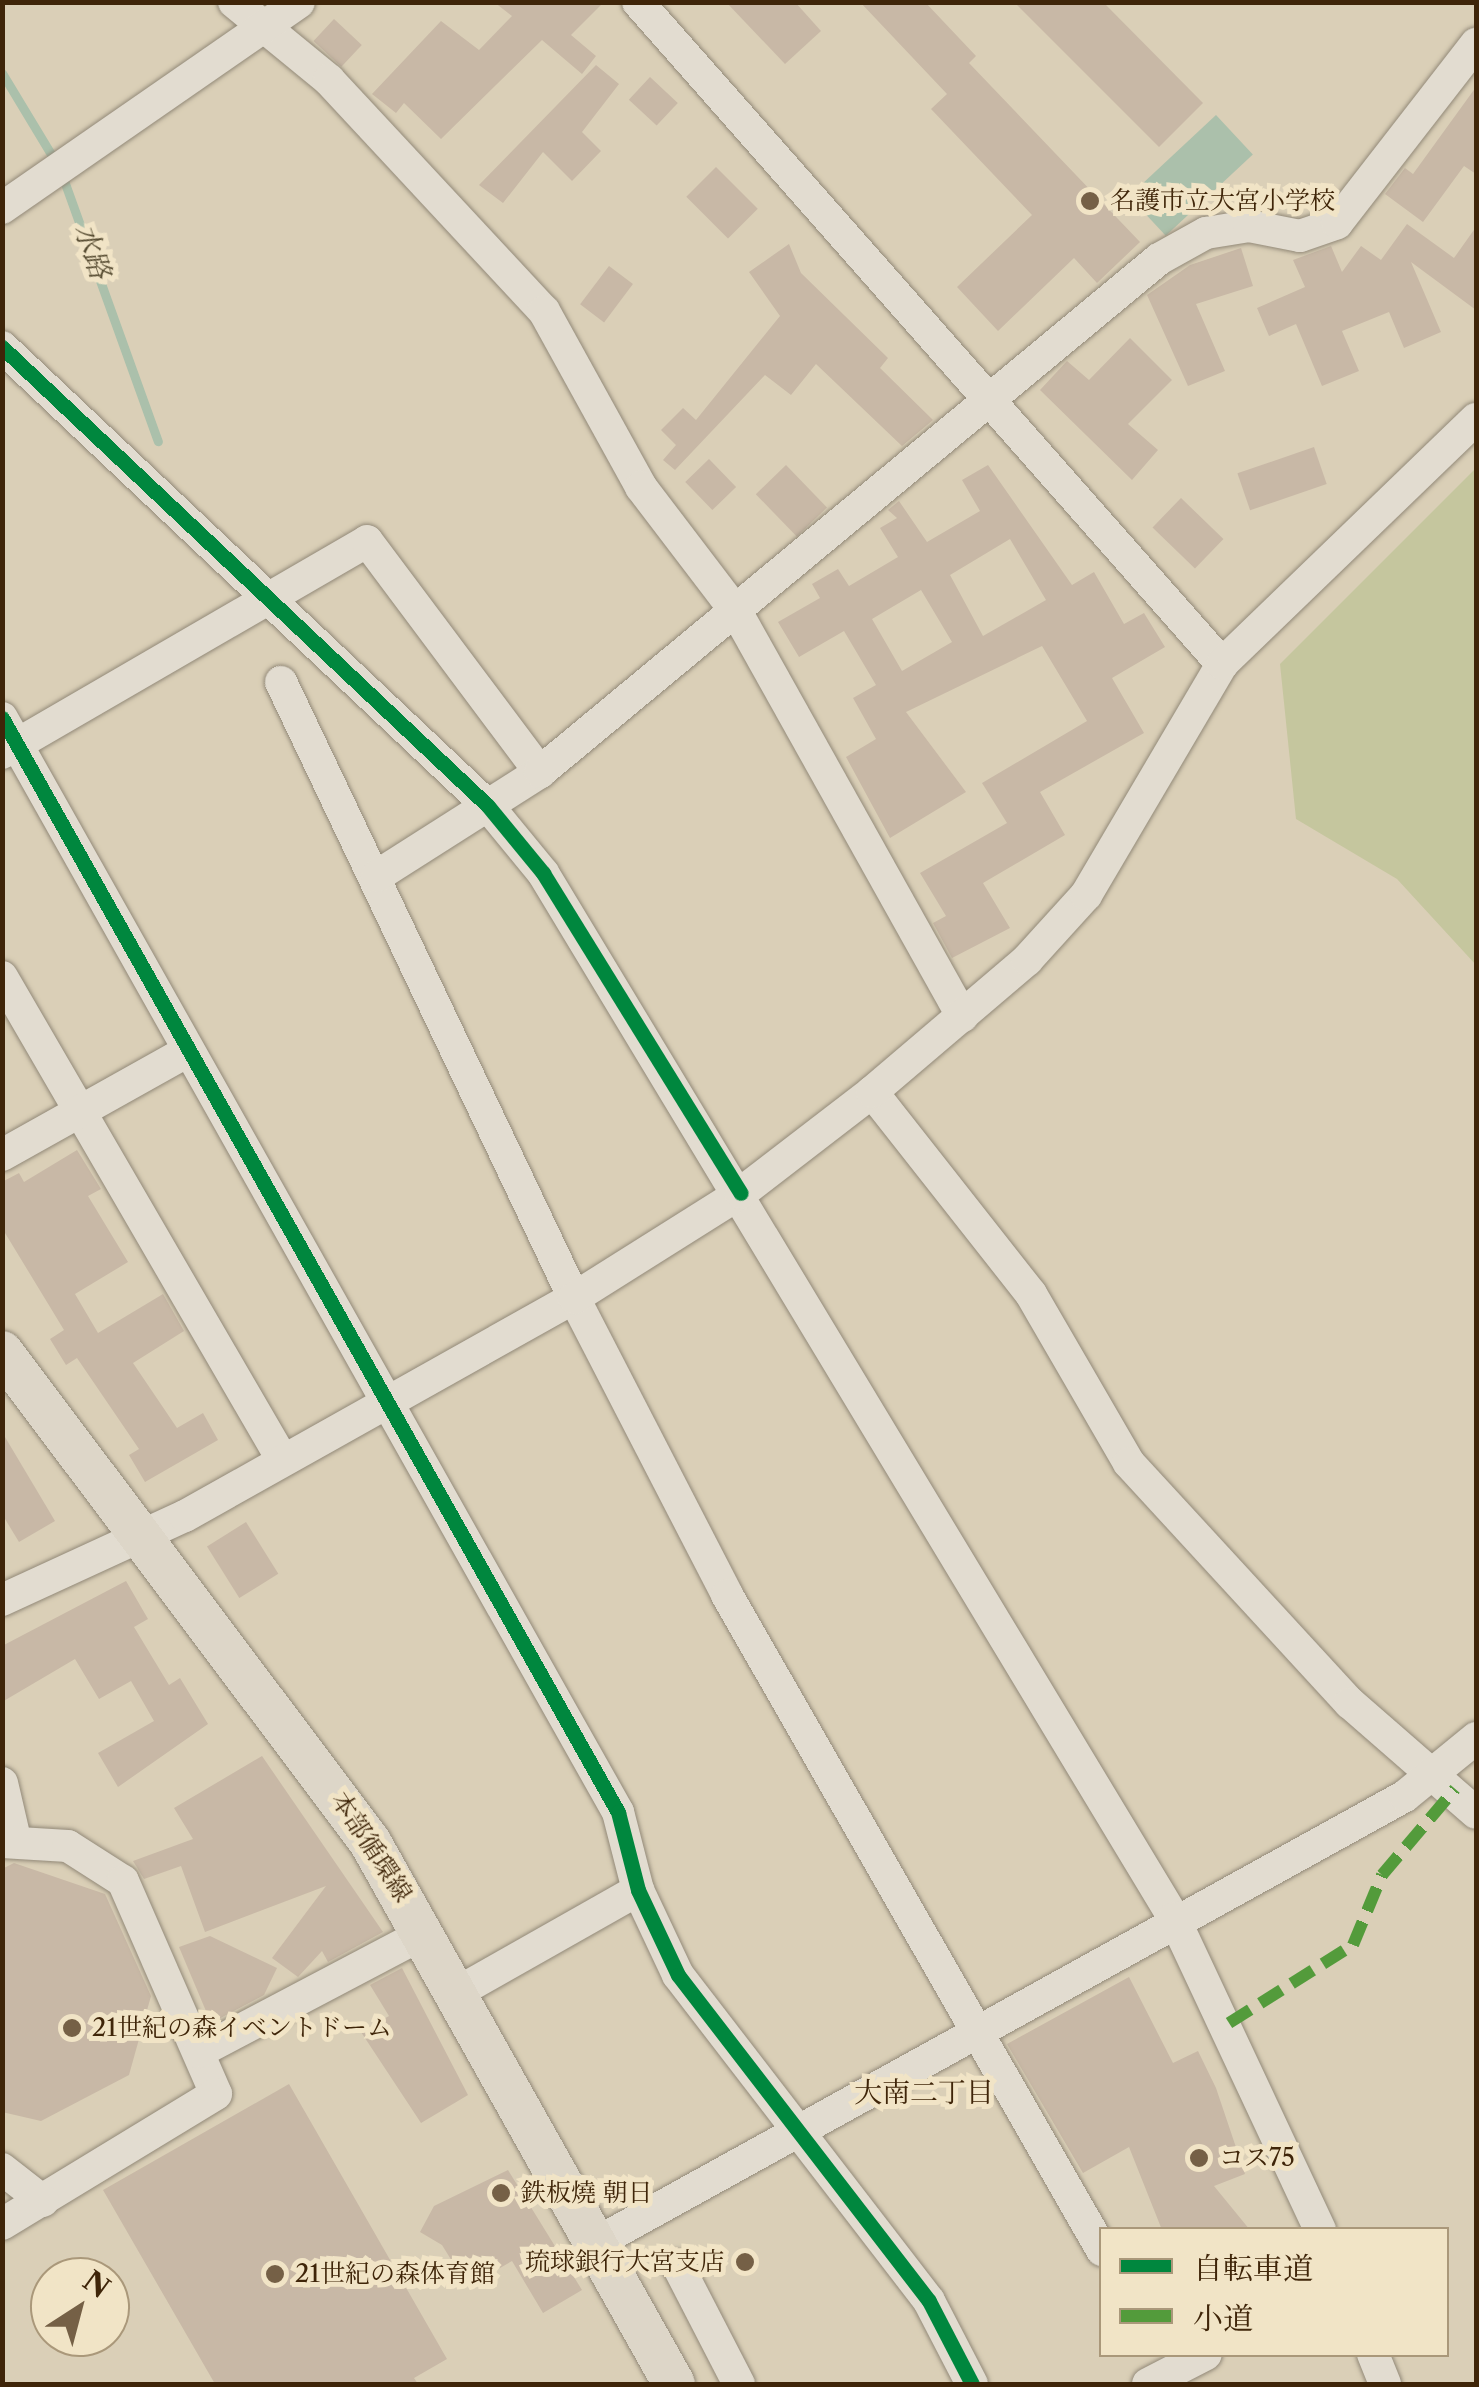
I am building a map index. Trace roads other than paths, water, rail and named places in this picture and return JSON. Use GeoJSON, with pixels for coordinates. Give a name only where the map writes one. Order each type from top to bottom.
{"type":"FeatureCollection","features":[{"type":"Feature","properties":{"kind":"main road","name":"本部循環線"},"geometry":{"type":"LineString","coordinates":[[2,1352],[294,1730],[425,1933],[674,2384]]}},
{"type":"Feature","properties":{"kind":"street"},"geometry":{"type":"LineString","coordinates":[[234,2],[329,80],[544,311],[601,400],[640,488],[737,613],[962,1016]]}},
{"type":"Feature","properties":{"kind":"street"},"geometry":{"type":"LineString","coordinates":[[2,208],[266,29],[299,2]]}},
{"type":"Feature","properties":{"kind":"street"},"geometry":{"type":"LineString","coordinates":[[638,2],[989,406],[1222,664]]}},
{"type":"Feature","properties":{"kind":"street"},"geometry":{"type":"LineString","coordinates":[[376,876],[540,772],[989,406],[1159,259],[1206,232],[1250,226],[1300,236],[1337,223],[1476,44]]}},
{"type":"Feature","properties":{"kind":"street"},"geometry":{"type":"LineString","coordinates":[[2,347],[267,593],[488,806],[544,874],[1174,1918],[1319,2227]]}},
{"type":"Feature","properties":{"kind":"street"},"geometry":{"type":"LineString","coordinates":[[2,1600],[390,1402],[574,1298],[740,1193],[872,1092],[962,1016],[1086,895],[1222,664],[1476,419]]}},
{"type":"Feature","properties":{"kind":"street"},"geometry":{"type":"LineString","coordinates":[[540,772],[366,540],[8,738],[390,1402],[618,1812],[638,1890],[678,1975],[794,2131],[930,2301],[972,2384]]}},
{"type":"Feature","properties":{"kind":"street"},"geometry":{"type":"LineString","coordinates":[[282,682],[574,1298],[727,1595],[973,2031],[1099,2245]]}},
{"type":"Feature","properties":{"kind":"street"},"geometry":{"type":"LineString","coordinates":[[2,977],[282,1459]]}},
{"type":"Feature","properties":{"kind":"street"},"geometry":{"type":"LineString","coordinates":[[2,1155],[188,1051]]}},
{"type":"Feature","properties":{"kind":"street"},"geometry":{"type":"LineString","coordinates":[[872,1092],[1031,1294],[1129,1463],[1350,1703],[1476,1813]]}},
{"type":"Feature","properties":{"kind":"street"},"geometry":{"type":"LineString","coordinates":[[596,2243],[1433,1775],[1476,1738]]}},
{"type":"Feature","properties":{"kind":"street"},"geometry":{"type":"LineString","coordinates":[[2,1783],[9,1841],[68,1846],[123,1882],[216,2094],[2,2224]]}},
{"type":"Feature","properties":{"kind":"street"},"geometry":{"type":"LineString","coordinates":[[458,1992],[638,1890]]}},
{"type":"Feature","properties":{"kind":"street"},"geometry":{"type":"LineString","coordinates":[[199,2052],[425,1933]]}},
{"type":"Feature","properties":{"kind":"street"},"geometry":{"type":"LineString","coordinates":[[2,2168],[43,2200]]}},
{"type":"Feature","properties":{"kind":"street"},"geometry":{"type":"LineString","coordinates":[[678,2266],[739,2384]]}},
{"type":"Feature","properties":{"kind":"street"},"geometry":{"type":"LineString","coordinates":[[1166,2374],[1200,2357]]}},
{"type":"Feature","properties":{"kind":"street"},"geometry":{"type":"LineString","coordinates":[[1374,2357],[1385,2384]]}},
{"type":"Feature","properties":{"kind":"waterway","name":"水路"},"geometry":{"type":"LineString","coordinates":[[2,73],[55,161]]}},
{"type":"Feature","properties":{"kind":"waterway","name":"水路"},"geometry":{"type":"LineString","coordinates":[[62,175],[158,441]]}},
{"type":"Feature","properties":{"kind":"place","name":"名護市立大宮小学校"},"geometry":{"type":"Point","coordinates":[1090,201]}},
{"type":"Feature","properties":{"kind":"place","name":"21世紀の森イベントドーム"},"geometry":{"type":"Point","coordinates":[72,2028]}},
{"type":"Feature","properties":{"kind":"place","name":"コス75"},"geometry":{"type":"Point","coordinates":[1199,2158]}},
{"type":"Feature","properties":{"kind":"place","name":"鉄板燒 朝日"},"geometry":{"type":"Point","coordinates":[501,2193]}},
{"type":"Feature","properties":{"kind":"place","name":"琉球銀行大宮支店"},"geometry":{"type":"Point","coordinates":[745,2262]}},
{"type":"Feature","properties":{"kind":"place","name":"21世紀の森体育館"},"geometry":{"type":"Point","coordinates":[275,2274]}},
{"type":"Feature","properties":{"kind":"district","name":"大南二丁目"},"geometry":{"type":"Point","coordinates":[924,2092]}}]}
